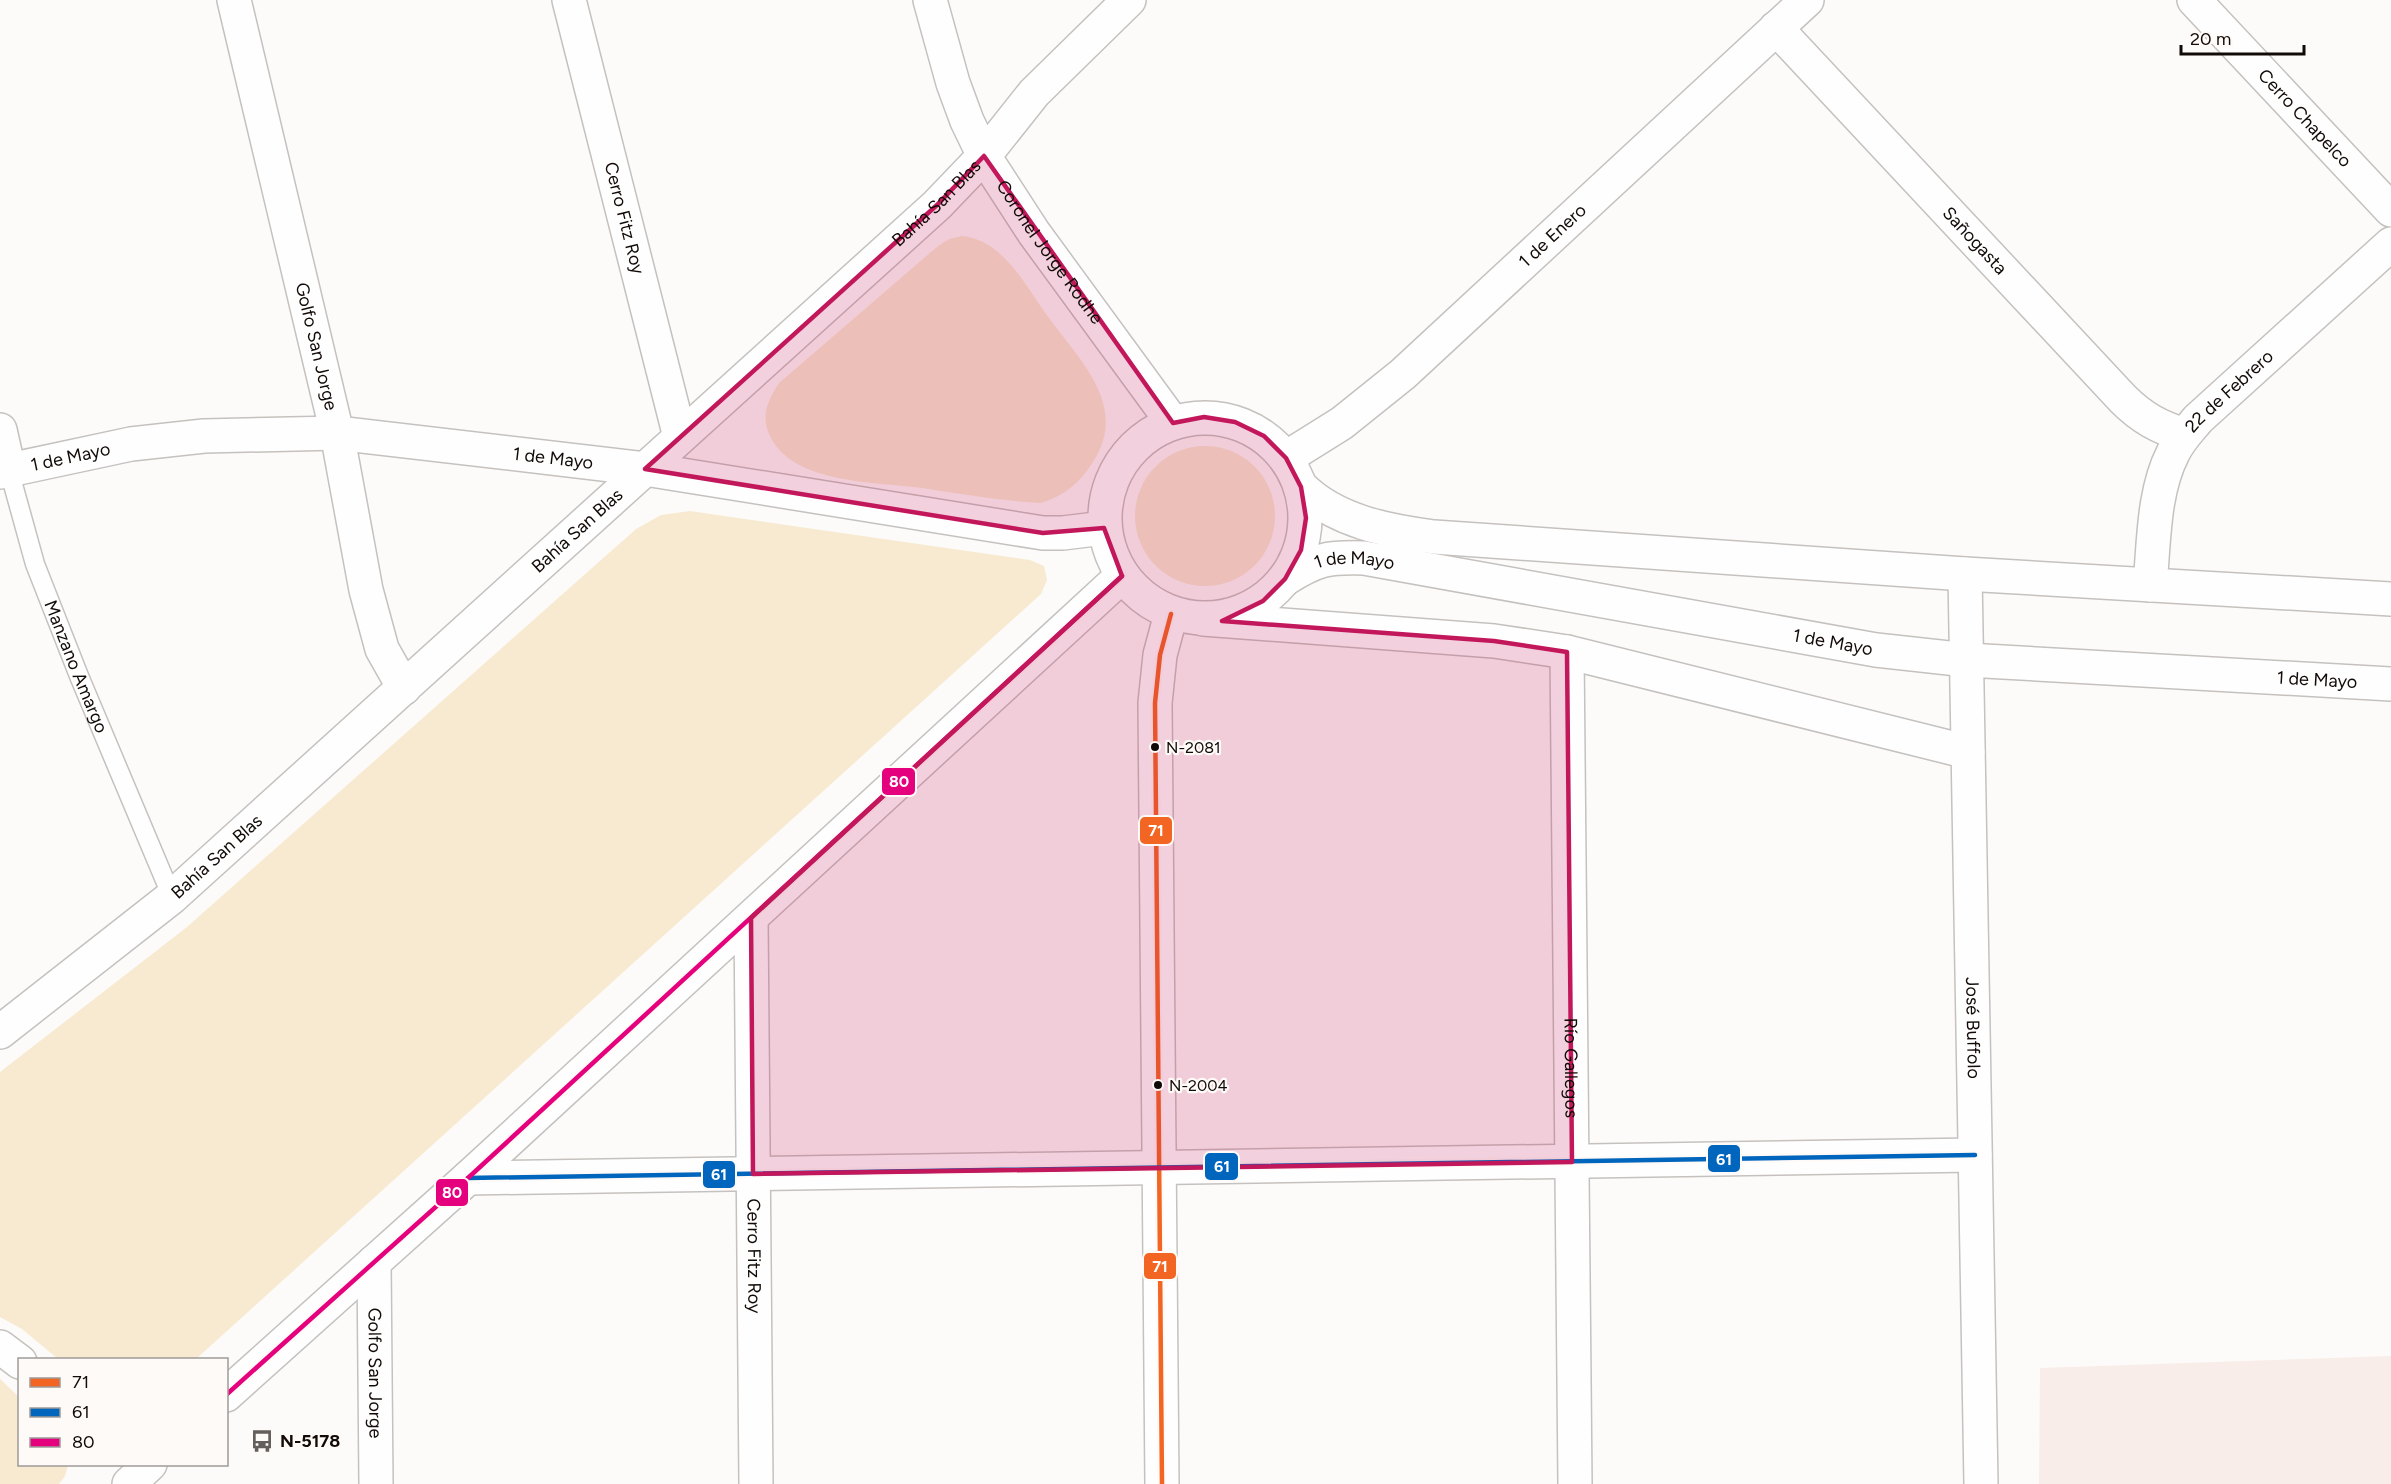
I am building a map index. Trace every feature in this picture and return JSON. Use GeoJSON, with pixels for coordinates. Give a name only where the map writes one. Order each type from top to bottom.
{"type":"FeatureCollection","features":[{"type":"Feature","properties":{"kind":"street","name":"Golfo San Jorge"},"geometry":{"type":"LineString","coordinates":[[234,0],[337,433],[366,590],[382,649],[404,688]]}},
{"type":"Feature","properties":{"kind":"street","name":"Cerro Fitz Roy"},"geometry":{"type":"LineString","coordinates":[[569,0],[680,437]]}},
{"type":"Feature","properties":{"kind":"street","name":"Coronel Jorge Rodhe"},"geometry":{"type":"LineString","coordinates":[[930,0],[953,82],[984,156],[1034,233],[1173,423]]}},
{"type":"Feature","properties":{"kind":"street","name":"Bahía San Blas"},"geometry":{"type":"LineString","coordinates":[[0,1032],[172,897],[937,204],[984,156],[1034,93],[1129,0]]}},
{"type":"Feature","properties":{"kind":"street","name":"1 de Enero"},"geometry":{"type":"LineString","coordinates":[[1293,473],[1349,418],[1403,374],[1807,0]]}},
{"type":"Feature","properties":{"kind":"street","name":"Cerro Chapelco"},"geometry":{"type":"LineString","coordinates":[[2194,0],[2391,210]]}},
{"type":"Feature","properties":{"kind":"street","name":"Sañogasta"},"geometry":{"type":"LineString","coordinates":[[1776,28],[2140,416],[2160,428],[2184,435]]}},
{"type":"Feature","properties":{"kind":"street","name":"22 de Febrero"},"geometry":{"type":"LineString","coordinates":[[2150,585],[2158,503],[2172,453],[2184,435],[2198,419],[2391,244]]}},
{"type":"Feature","properties":{"kind":"street"},"geometry":{"type":"LineString","coordinates":[[1203,619],[1234,615],[1253,606],[1263,601],[1286,579],[1301,550],[1306,518],[1293,473],[1264,436],[1235,422],[1204,417],[1173,423],[1146,437],[1125,456],[1112,479],[1105,505],[1104,528],[1109,552],[1122,576],[1143,599],[1171,614],[1203,619],[1494,641],[1567,651],[1968,752]]}},
{"type":"Feature","properties":{"kind":"street","name":"Manzano Amargo"},"geometry":{"type":"LineString","coordinates":[[0,430],[5,471]]}},
{"type":"Feature","properties":{"kind":"street","name":"1 de Mayo"},"geometry":{"type":"LineString","coordinates":[[5,471],[131,444],[204,436],[337,433],[645,469],[1043,533],[1063,534],[1104,528]]}},
{"type":"Feature","properties":{"kind":"street","name":"1 de Mayo"},"geometry":{"type":"LineString","coordinates":[[1293,473],[1314,500],[1330,509],[1352,519],[1406,533],[1965,574],[2391,599]]}},
{"type":"Feature","properties":{"kind":"street","name":"1 de Mayo"},"geometry":{"type":"LineString","coordinates":[[1286,579],[1308,565],[1325,558],[1364,558],[1876,650],[1967,660],[2391,684]]}},
{"type":"Feature","properties":{"kind":"street","name":"José Buffolo"},"geometry":{"type":"LineString","coordinates":[[1965,574],[1981,1484]]}},
{"type":"Feature","properties":{"kind":"street"},"geometry":{"type":"LineString","coordinates":[[228,1393],[468,1178],[1122,576]]}},
{"type":"Feature","properties":{"kind":"street"},"geometry":{"type":"LineString","coordinates":[[1162,1484],[1156,688],[1160,655],[1171,614]]}},
{"type":"Feature","properties":{"kind":"street","name":"Río Gallegos"},"geometry":{"type":"LineString","coordinates":[[1567,651],[1575,1484]]}},
{"type":"Feature","properties":{"kind":"street","name":"Cerro Fitz Roy"},"geometry":{"type":"LineString","coordinates":[[751,918],[756,1484]]}},
{"type":"Feature","properties":{"kind":"street"},"geometry":{"type":"LineString","coordinates":[[468,1178],[1975,1155]]}},
{"type":"Feature","properties":{"kind":"street","name":"Golfo San Jorge"},"geometry":{"type":"LineString","coordinates":[[374,1262],[376,1484]]}},
{"type":"Feature","properties":{"kind":"street"},"geometry":{"type":"LineString","coordinates":[[0,1347],[18,1360]]}},
{"type":"Feature","properties":{"kind":"lane","name":"Manzano Amargo"},"geometry":{"type":"LineString","coordinates":[[5,471],[35,564],[83,687],[172,897]]}},
{"type":"Feature","properties":{"kind":"highlighted area"},"geometry":{"type":"Polygon","coordinates":[[[984,156],[1173,423],[1204,417],[1235,422],[1264,436],[1286,458],[1301,487],[1306,518],[1301,550],[1285,579],[1263,601],[1222,621],[1494,641],[1567,652],[1572,1162],[753,1174],[751,918],[1122,576],[1104,528],[1043,533],[645,469],[937,205],[984,156]]]}},
{"type":"Feature","properties":{"kind":"shaded area"},"geometry":{"type":"Polygon","coordinates":[[[962,236],[977,239],[990,246],[1013,267],[1097,386],[1106,422],[1103,442],[1083,476],[1057,497],[1041,503],[1026,502],[838,478],[798,464],[782,453],[771,438],[766,424],[768,403],[779,383],[938,246],[949,239],[962,236]]]}},
{"type":"Feature","properties":{"kind":"shaded area"},"geometry":{"type":"Polygon","coordinates":[[[1205,446],[1232,451],[1255,466],[1270,489],[1275,516],[1270,543],[1255,566],[1232,581],[1205,586],[1178,581],[1155,566],[1140,543],[1135,516],[1140,489],[1155,466],[1178,451],[1205,446]]]}},
{"type":"Feature","properties":{"kind":"shaded area"},"geometry":{"type":"Polygon","coordinates":[[[690,511],[1030,560],[1044,566],[1047,580],[1041,594],[197,1358],[57,1358],[22,1329],[0,1317],[0,1072],[187,927],[636,529],[661,515],[690,511]]]}},
{"type":"Feature","properties":{"kind":"shaded area"},"geometry":{"type":"Polygon","coordinates":[[[2391,1356],[2391,1484],[2039,1484],[2040,1368],[2391,1356]]]}},
{"type":"Feature","properties":{"kind":"shaded area"},"geometry":{"type":"Polygon","coordinates":[[[0,1379],[18,1396],[18,1466],[68,1466],[65,1476],[59,1484],[0,1484],[0,1379]]]}},
{"type":"Feature","properties":{"kind":"transit line","name":"80"},"geometry":{"type":"LineString","coordinates":[[228,1393],[468,1178],[1122,576]]}},
{"type":"Feature","properties":{"kind":"transit line","name":"71"},"geometry":{"type":"LineString","coordinates":[[1162,1484],[1155,703],[1160,655],[1171,614]]}},
{"type":"Feature","properties":{"kind":"transit line","name":"61"},"geometry":{"type":"LineString","coordinates":[[468,1178],[1975,1155]]}},
{"type":"Feature","properties":{"kind":"place","name":"N-2081"},"geometry":{"type":"Point","coordinates":[1155,747]}},
{"type":"Feature","properties":{"kind":"place","name":"N-2004"},"geometry":{"type":"Point","coordinates":[1158,1085]}},
{"type":"Feature","properties":{"kind":"place","name":"N-5178"},"geometry":{"type":"Point","coordinates":[262,1441]}}]}
